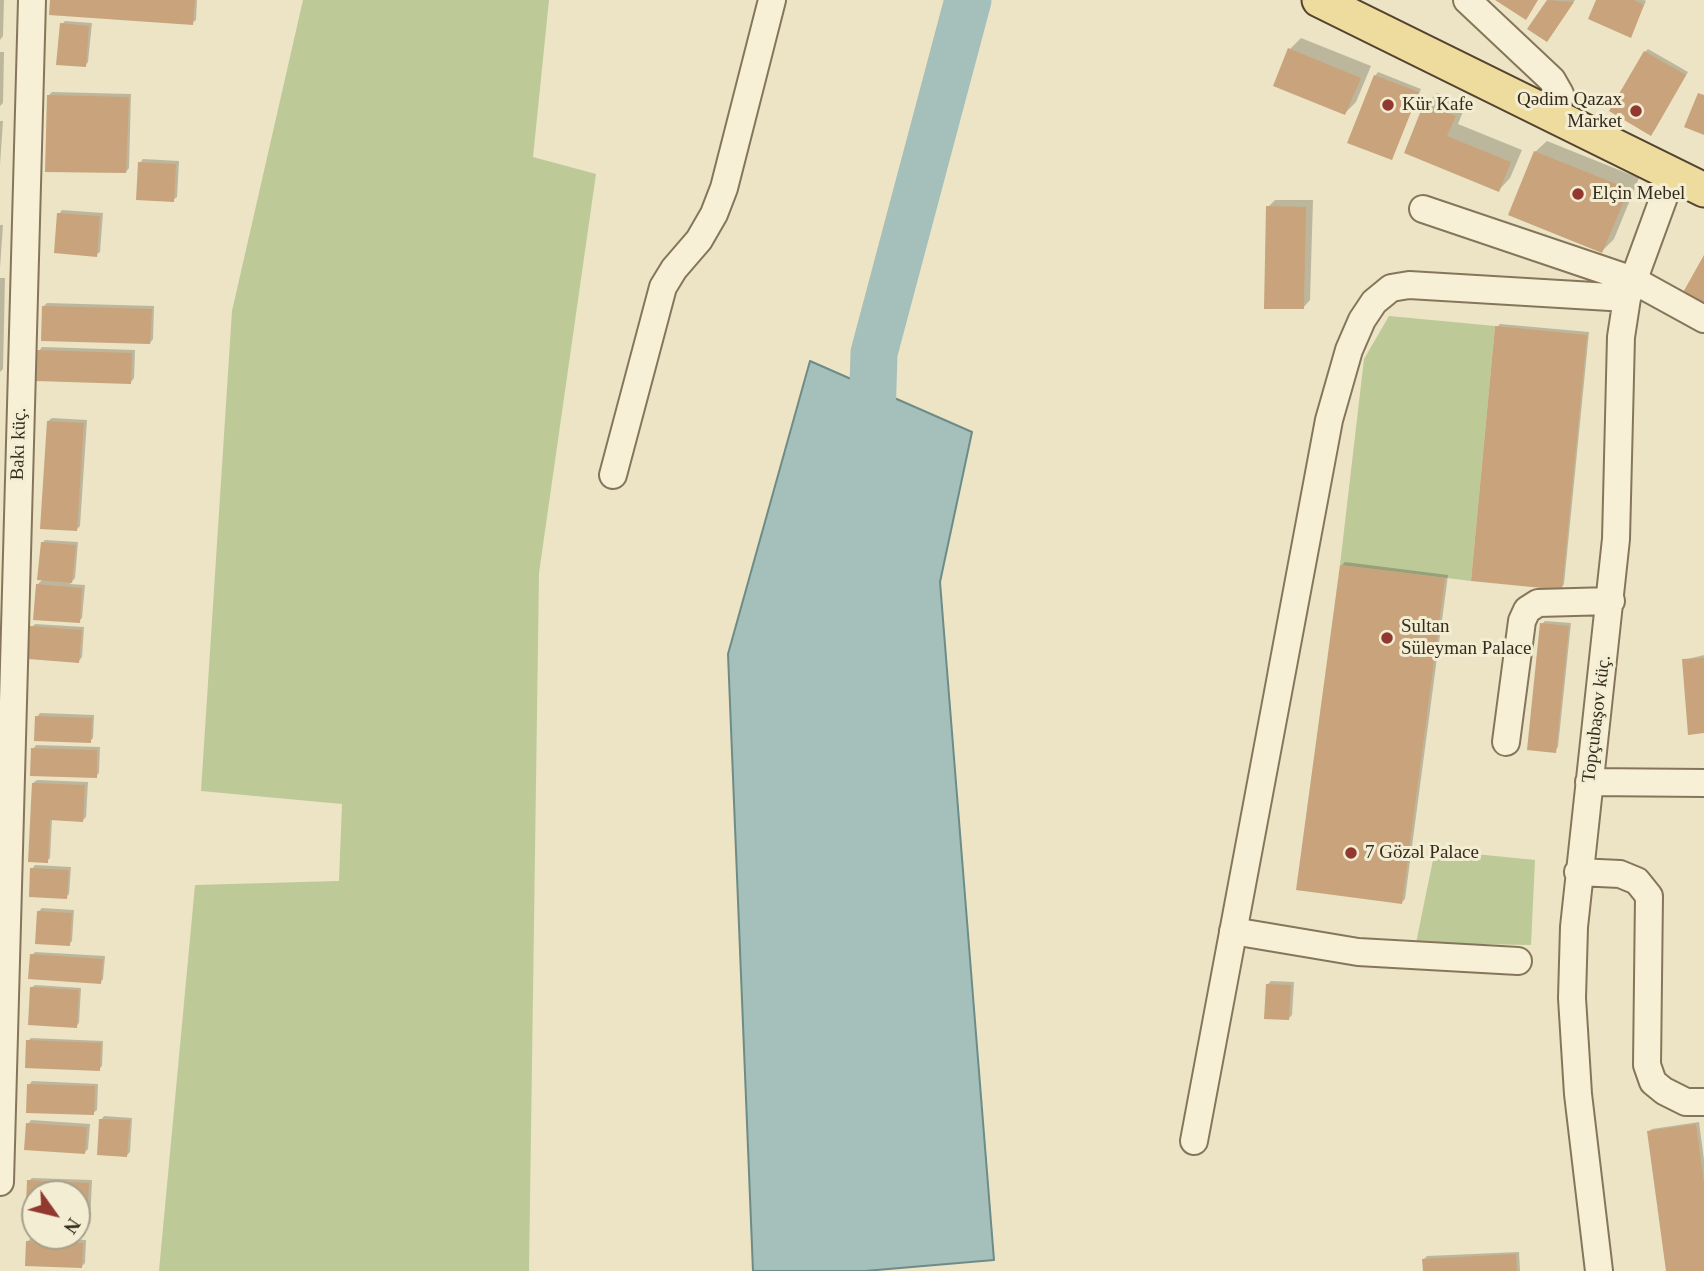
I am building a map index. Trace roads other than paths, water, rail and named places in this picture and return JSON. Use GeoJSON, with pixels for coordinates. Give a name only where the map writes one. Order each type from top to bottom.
{"type":"FeatureCollection","features":[{"type":"Feature","properties":{"kind":"main road"},"geometry":{"type":"LineString","coordinates":[[1318,0],[1704,190]]}},
{"type":"Feature","properties":{"kind":"street","name":"Bakı küç."},"geometry":{"type":"LineString","coordinates":[[0,1182],[7,632],[32,0]]}},
{"type":"Feature","properties":{"kind":"street"},"geometry":{"type":"LineString","coordinates":[[612,475],[663,287],[674,269],[699,240],[714,214],[724,188],[772,0]]}},
{"type":"Feature","properties":{"kind":"street"},"geometry":{"type":"LineString","coordinates":[[1467,0],[1552,80],[1560,93],[1556,117]]}},
{"type":"Feature","properties":{"kind":"street","name":"Topçubaşov küç."},"geometry":{"type":"LineString","coordinates":[[1599,1271],[1578,1094],[1572,998],[1578,873],[1616,539],[1621,337],[1630,289],[1672,174]]}},
{"type":"Feature","properties":{"kind":"street"},"geometry":{"type":"LineString","coordinates":[[1423,209],[1704,319]]}},
{"type":"Feature","properties":{"kind":"street"},"geometry":{"type":"LineString","coordinates":[[1194,1141],[1329,420],[1349,350],[1362,320],[1374,302],[1391,288],[1409,285],[1630,289]]}},
{"type":"Feature","properties":{"kind":"street"},"geometry":{"type":"LineString","coordinates":[[1506,742],[1522,621],[1527,610],[1538,603],[1611,601]]}},
{"type":"Feature","properties":{"kind":"street"},"geometry":{"type":"LineString","coordinates":[[1589,782],[1704,783]]}},
{"type":"Feature","properties":{"kind":"street"},"geometry":{"type":"LineString","coordinates":[[1578,873],[1620,874],[1637,881],[1648,896],[1647,1065],[1653,1082],[1664,1091],[1686,1102],[1704,1102]]}},
{"type":"Feature","properties":{"kind":"street"},"geometry":{"type":"LineString","coordinates":[[1233,931],[1358,952],[1518,961]]}},
{"type":"Feature","properties":{"kind":"water"},"geometry":{"type":"Polygon","coordinates":[[[810,361],[972,432],[940,582],[994,1260],[865,1271],[753,1271],[728,654],[810,361]]]}},
{"type":"Feature","properties":{"kind":"waterway"},"geometry":{"type":"LineString","coordinates":[[871,453],[874,353],[968,0]]}},
{"type":"Feature","properties":{"kind":"place","name":"Kür Kafe"},"geometry":{"type":"Point","coordinates":[1388,105]}},
{"type":"Feature","properties":{"kind":"place","name":"Qədim Qazax Market"},"geometry":{"type":"Point","coordinates":[1636,111]}},
{"type":"Feature","properties":{"kind":"place","name":"Elçin Mebel"},"geometry":{"type":"Point","coordinates":[1578,194]}},
{"type":"Feature","properties":{"kind":"place","name":"Sultan Süleyman Palace"},"geometry":{"type":"Point","coordinates":[1387,638]}},
{"type":"Feature","properties":{"kind":"place","name":"7 Gözəl Palace"},"geometry":{"type":"Point","coordinates":[1351,853]}}]}
